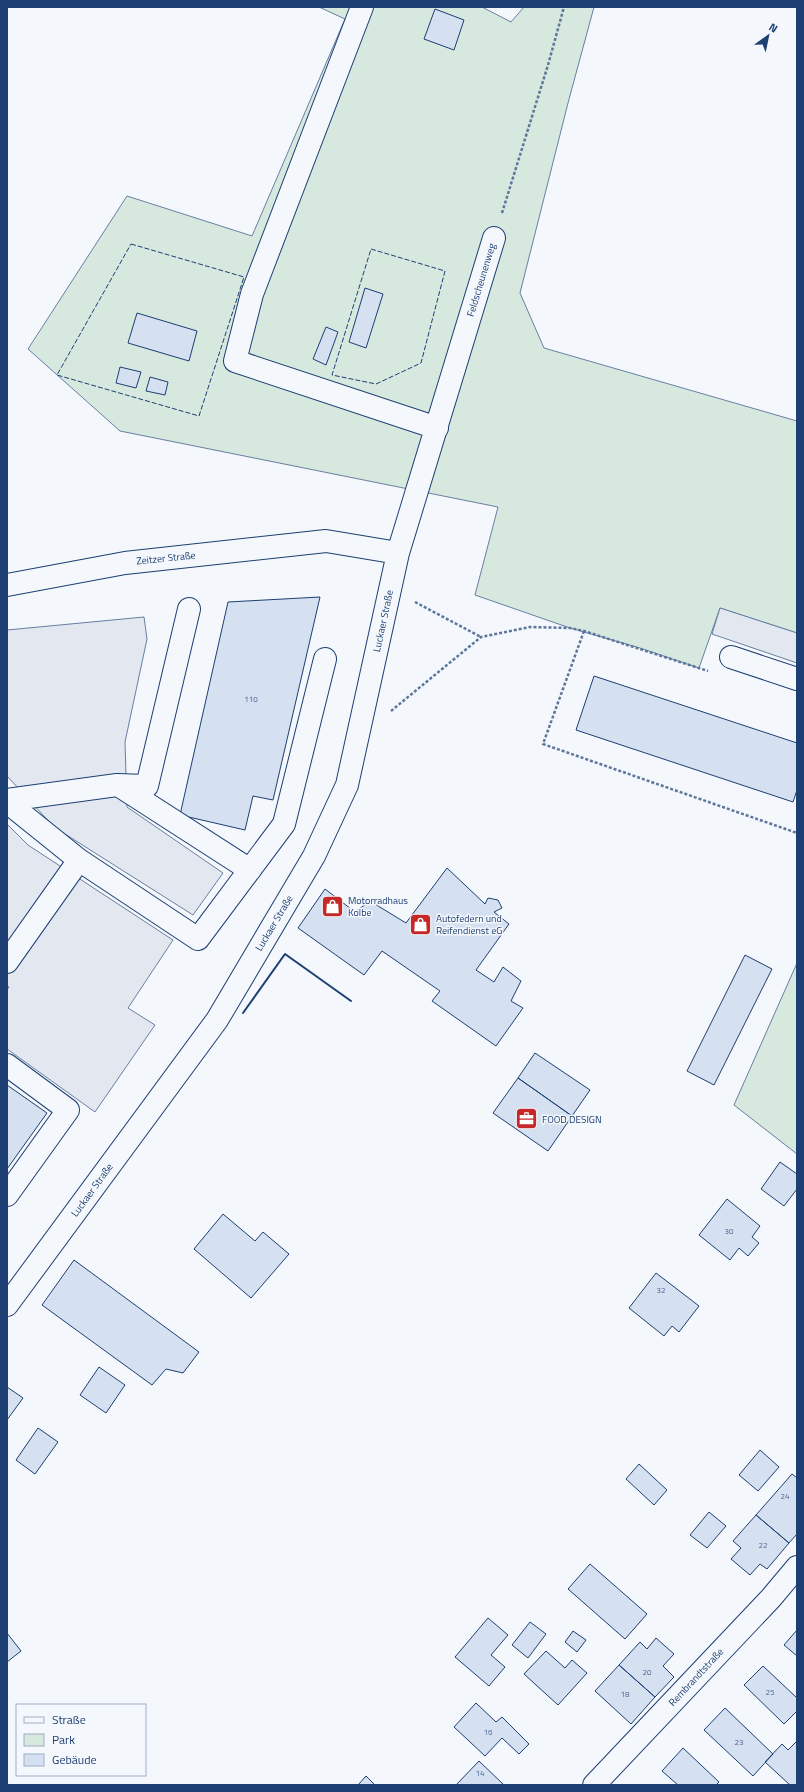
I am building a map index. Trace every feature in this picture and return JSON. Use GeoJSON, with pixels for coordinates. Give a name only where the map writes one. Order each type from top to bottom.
{"type":"FeatureCollection","features":[{"type":"Feature","properties":{"kind":"street"},"geometry":{"type":"LineString","coordinates":[[362,7],[252,294],[235,361],[436,428]]}},
{"type":"Feature","properties":{"kind":"street","name":"Feldscheunenweg"},"geometry":{"type":"LineString","coordinates":[[398,552],[494,238]]}},
{"type":"Feature","properties":{"kind":"street","name":"Zeitzer Straße"},"geometry":{"type":"LineString","coordinates":[[7,585],[125,563],[326,541],[398,552]]}},
{"type":"Feature","properties":{"kind":"street","name":"Luckaer Straße"},"geometry":{"type":"LineString","coordinates":[[7,1305],[217,1020],[314,856],[346,785],[398,552]]}},
{"type":"Feature","properties":{"kind":"street"},"geometry":{"type":"LineString","coordinates":[[7,801],[117,785],[147,786],[189,609]]}},
{"type":"Feature","properties":{"kind":"street"},"geometry":{"type":"LineString","coordinates":[[730,657],[797,679]]}},
{"type":"Feature","properties":{"kind":"street"},"geometry":{"type":"LineString","coordinates":[[7,801],[79,860],[198,939],[284,824],[325,659]]}},
{"type":"Feature","properties":{"kind":"street"},"geometry":{"type":"LineString","coordinates":[[117,785],[250,870]]}},
{"type":"Feature","properties":{"kind":"street"},"geometry":{"type":"LineString","coordinates":[[7,962],[79,860]]}},
{"type":"Feature","properties":{"kind":"street"},"geometry":{"type":"LineString","coordinates":[[7,1065],[68,1110],[7,1195]]}},
{"type":"Feature","properties":{"kind":"street","name":"Rembrandtstraße"},"geometry":{"type":"LineString","coordinates":[[594,1785],[771,1598],[797,1567]]}},
{"type":"Feature","properties":{"kind":"path","name":"Feldscheunenweg"},"geometry":{"type":"LineString","coordinates":[[494,238],[548,65],[564,7]]}},
{"type":"Feature","properties":{"kind":"path"},"geometry":{"type":"LineString","coordinates":[[390,589],[481,637]]}},
{"type":"Feature","properties":{"kind":"path"},"geometry":{"type":"LineString","coordinates":[[359,732],[385,716],[481,637],[530,627],[570,628],[584,631],[714,674]]}},
{"type":"Feature","properties":{"kind":"path"},"geometry":{"type":"LineString","coordinates":[[584,631],[543,744],[797,833]]}},
{"type":"Feature","properties":{"kind":"green space"},"geometry":{"type":"Polygon","coordinates":[[[319,7],[482,7],[511,22],[524,7],[594,7],[520,293],[544,348],[797,421],[797,633],[720,608],[699,668],[640,648],[570,628],[475,595],[498,507],[120,431],[28,349],[127,196],[252,236],[345,19],[319,7]]]}},
{"type":"Feature","properties":{"kind":"green space"},"geometry":{"type":"Polygon","coordinates":[[[797,963],[797,1154],[734,1105],[797,963]]]}},
{"type":"Feature","properties":{"kind":"shaded area"},"geometry":{"type":"Polygon","coordinates":[[[720,608],[797,633],[797,663],[712,634],[720,608]]]}},
{"type":"Feature","properties":{"kind":"shaded area"},"geometry":{"type":"Polygon","coordinates":[[[144,617],[147,639],[125,742],[127,807],[223,873],[193,915],[54,827],[7,776],[7,630],[144,617]]]}},
{"type":"Feature","properties":{"kind":"shaded area"},"geometry":{"type":"Polygon","coordinates":[[[7,824],[28,845],[173,940],[128,1008],[155,1025],[95,1112],[7,1049],[7,990],[9,987],[7,986],[7,824]]]}},
{"type":"Feature","properties":{"kind":"building"},"geometry":{"type":"Polygon","coordinates":[[[435,9],[464,20],[454,50],[424,39],[435,9]]]}},
{"type":"Feature","properties":{"kind":"building"},"geometry":{"type":"Polygon","coordinates":[[[365,288],[383,294],[366,348],[349,342],[365,288]]]}},
{"type":"Feature","properties":{"kind":"building"},"geometry":{"type":"Polygon","coordinates":[[[137,313],[197,331],[189,361],[128,343],[137,313]]]}},
{"type":"Feature","properties":{"kind":"building"},"geometry":{"type":"Polygon","coordinates":[[[326,327],[338,332],[326,365],[313,359],[326,327]]]}},
{"type":"Feature","properties":{"kind":"building"},"geometry":{"type":"Polygon","coordinates":[[[120,367],[141,372],[136,388],[116,383],[120,367]]]}},
{"type":"Feature","properties":{"kind":"building"},"geometry":{"type":"Polygon","coordinates":[[[150,377],[168,382],[165,395],[146,391],[150,377]]]}},
{"type":"Feature","properties":{"kind":"building"},"geometry":{"type":"Polygon","coordinates":[[[320,597],[273,800],[253,796],[245,830],[180,815],[228,602],[320,597]]]}},
{"type":"Feature","properties":{"kind":"building"},"geometry":{"type":"Polygon","coordinates":[[[594,676],[797,743],[797,790],[793,802],[576,730],[594,676]]]}},
{"type":"Feature","properties":{"kind":"building"},"geometry":{"type":"Polygon","coordinates":[[[447,868],[485,904],[488,898],[498,900],[502,908],[494,912],[509,924],[476,970],[494,982],[503,967],[521,981],[511,1001],[523,1008],[496,1046],[432,1001],[440,991],[382,951],[364,975],[298,928],[325,889],[355,912],[370,901],[406,923],[447,868]]]}},
{"type":"Feature","properties":{"kind":"building"},"geometry":{"type":"Polygon","coordinates":[[[745,955],[772,969],[714,1085],[687,1071],[745,955]]]}},
{"type":"Feature","properties":{"kind":"building"},"geometry":{"type":"Polygon","coordinates":[[[535,1053],[590,1090],[572,1116],[518,1078],[535,1053]]]}},
{"type":"Feature","properties":{"kind":"building"},"geometry":{"type":"Polygon","coordinates":[[[518,1078],[572,1116],[548,1151],[493,1113],[518,1078]]]}},
{"type":"Feature","properties":{"kind":"building"},"geometry":{"type":"Polygon","coordinates":[[[7,1085],[47,1113],[7,1169],[7,1085]]]}},
{"type":"Feature","properties":{"kind":"building"},"geometry":{"type":"Polygon","coordinates":[[[780,1162],[797,1174],[797,1189],[784,1206],[761,1189],[780,1162]]]}},
{"type":"Feature","properties":{"kind":"building"},"geometry":{"type":"Polygon","coordinates":[[[727,1199],[760,1226],[752,1237],[759,1243],[748,1256],[739,1248],[730,1260],[699,1235],[727,1199]]]}},
{"type":"Feature","properties":{"kind":"building"},"geometry":{"type":"Polygon","coordinates":[[[223,1214],[255,1241],[263,1232],[289,1254],[251,1298],[194,1249],[223,1214]]]}},
{"type":"Feature","properties":{"kind":"building"},"geometry":{"type":"Polygon","coordinates":[[[74,1260],[199,1352],[183,1373],[166,1369],[152,1385],[42,1305],[74,1260]]]}},
{"type":"Feature","properties":{"kind":"building"},"geometry":{"type":"Polygon","coordinates":[[[656,1273],[699,1306],[679,1332],[672,1326],[664,1336],[629,1308],[656,1273]]]}},
{"type":"Feature","properties":{"kind":"building"},"geometry":{"type":"Polygon","coordinates":[[[99,1367],[125,1385],[106,1413],[80,1395],[99,1367]]]}},
{"type":"Feature","properties":{"kind":"building"},"geometry":{"type":"Polygon","coordinates":[[[7,1387],[23,1398],[7,1420],[7,1387]]]}},
{"type":"Feature","properties":{"kind":"building"},"geometry":{"type":"Polygon","coordinates":[[[38,1428],[58,1442],[35,1474],[16,1460],[38,1428]]]}},
{"type":"Feature","properties":{"kind":"building"},"geometry":{"type":"Polygon","coordinates":[[[760,1450],[779,1467],[758,1491],[739,1475],[760,1450]]]}},
{"type":"Feature","properties":{"kind":"building"},"geometry":{"type":"Polygon","coordinates":[[[639,1464],[667,1490],[654,1505],[626,1479],[639,1464]]]}},
{"type":"Feature","properties":{"kind":"building"},"geometry":{"type":"Polygon","coordinates":[[[792,1474],[797,1478],[797,1534],[789,1543],[756,1515],[792,1474]]]}},
{"type":"Feature","properties":{"kind":"building"},"geometry":{"type":"Polygon","coordinates":[[[709,1512],[726,1526],[707,1548],[690,1535],[709,1512]]]}},
{"type":"Feature","properties":{"kind":"building"},"geometry":{"type":"Polygon","coordinates":[[[756,1515],[789,1543],[767,1569],[760,1564],[750,1575],[731,1559],[741,1548],[733,1541],[756,1515]]]}},
{"type":"Feature","properties":{"kind":"building"},"geometry":{"type":"Polygon","coordinates":[[[590,1564],[647,1614],[625,1639],[568,1589],[590,1564]]]}},
{"type":"Feature","properties":{"kind":"building"},"geometry":{"type":"Polygon","coordinates":[[[488,1618],[508,1635],[491,1655],[505,1667],[489,1686],[455,1657],[488,1618]]]}},
{"type":"Feature","properties":{"kind":"building"},"geometry":{"type":"Polygon","coordinates":[[[530,1622],[546,1634],[528,1658],[512,1645],[530,1622]]]}},
{"type":"Feature","properties":{"kind":"building"},"geometry":{"type":"Polygon","coordinates":[[[797,1630],[797,1656],[784,1645],[797,1630]]]}},
{"type":"Feature","properties":{"kind":"building"},"geometry":{"type":"Polygon","coordinates":[[[573,1631],[586,1640],[577,1652],[565,1642],[573,1631]]]}},
{"type":"Feature","properties":{"kind":"building"},"geometry":{"type":"Polygon","coordinates":[[[7,1633],[21,1651],[7,1662],[7,1633]]]}},
{"type":"Feature","properties":{"kind":"building"},"geometry":{"type":"Polygon","coordinates":[[[656,1638],[674,1654],[663,1666],[674,1677],[655,1697],[619,1665],[640,1642],[647,1649],[656,1638]]]}},
{"type":"Feature","properties":{"kind":"building"},"geometry":{"type":"Polygon","coordinates":[[[546,1651],[565,1668],[572,1660],[587,1673],[558,1705],[524,1674],[546,1651]]]}},
{"type":"Feature","properties":{"kind":"building"},"geometry":{"type":"Polygon","coordinates":[[[619,1665],[655,1697],[631,1724],[595,1691],[619,1665]]]}},
{"type":"Feature","properties":{"kind":"building"},"geometry":{"type":"Polygon","coordinates":[[[763,1666],[797,1698],[797,1711],[784,1724],[744,1685],[763,1666]]]}},
{"type":"Feature","properties":{"kind":"building"},"geometry":{"type":"Polygon","coordinates":[[[476,1703],[496,1722],[502,1717],[529,1744],[519,1754],[502,1738],[485,1756],[454,1727],[476,1703]]]}},
{"type":"Feature","properties":{"kind":"building"},"geometry":{"type":"Polygon","coordinates":[[[725,1708],[773,1754],[753,1776],[704,1730],[725,1708]]]}},
{"type":"Feature","properties":{"kind":"building"},"geometry":{"type":"Polygon","coordinates":[[[797,1741],[797,1785],[790,1785],[765,1762],[782,1744],[788,1750],[797,1741]]]}},
{"type":"Feature","properties":{"kind":"building"},"geometry":{"type":"Polygon","coordinates":[[[683,1748],[719,1782],[716,1785],[678,1785],[662,1771],[683,1748]]]}},
{"type":"Feature","properties":{"kind":"building"},"geometry":{"type":"Polygon","coordinates":[[[479,1761],[504,1785],[456,1785],[479,1761]]]}},
{"type":"Feature","properties":{"kind":"building"},"geometry":{"type":"Polygon","coordinates":[[[366,1776],[375,1785],[358,1785],[366,1776]]]}},
{"type":"Feature","properties":{"kind":"fence"},"geometry":{"type":"LineString","coordinates":[[131,244],[244,277],[199,416],[57,375],[131,244]]}},
{"type":"Feature","properties":{"kind":"fence"},"geometry":{"type":"LineString","coordinates":[[371,249],[445,271],[421,363],[376,384],[332,375],[371,249]]}},
{"type":"Feature","properties":{"kind":"wall"},"geometry":{"type":"LineString","coordinates":[[243,1013],[285,954],[351,1001]]}},
{"type":"Feature","properties":{"kind":"place","name":"Motorradhaus Kolbe"},"geometry":{"type":"Point","coordinates":[332,906]}},
{"type":"Feature","properties":{"kind":"place","name":"Autofedern und Reifendienst eG"},"geometry":{"type":"Point","coordinates":[420,924]}},
{"type":"Feature","properties":{"kind":"place","name":"FOOD DESIGN"},"geometry":{"type":"Point","coordinates":[527,1119]}}]}
